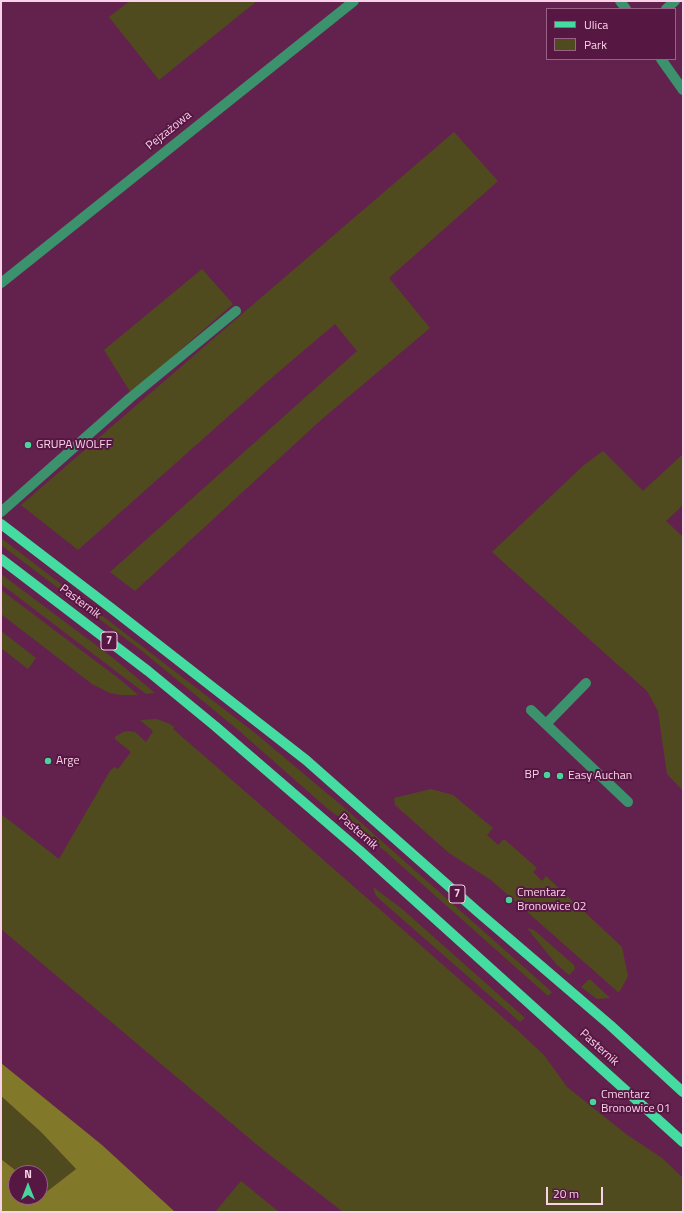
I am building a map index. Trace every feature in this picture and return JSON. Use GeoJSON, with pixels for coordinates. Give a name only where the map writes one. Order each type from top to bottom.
{"type":"FeatureCollection","features":[{"type":"Feature","properties":{"kind":"main road","name":"Pasternik"},"geometry":{"type":"LineString","coordinates":[[1,524],[306,760],[610,1026],[683,1092]]}},
{"type":"Feature","properties":{"kind":"main road","name":"Pasternik"},"geometry":{"type":"LineString","coordinates":[[1,559],[148,671],[227,737],[359,850],[683,1142]]}},
{"type":"Feature","properties":{"kind":"street","name":"Pejzażowa"},"geometry":{"type":"LineString","coordinates":[[1,283],[354,1]]}},
{"type":"Feature","properties":{"kind":"street"},"geometry":{"type":"LineString","coordinates":[[667,8],[675,1]]}},
{"type":"Feature","properties":{"kind":"street"},"geometry":{"type":"LineString","coordinates":[[662,60],[683,90]]}},
{"type":"Feature","properties":{"kind":"street"},"geometry":{"type":"LineString","coordinates":[[1,512],[130,398],[236,311]]}},
{"type":"Feature","properties":{"kind":"street"},"geometry":{"type":"LineString","coordinates":[[546,724],[586,683]]}},
{"type":"Feature","properties":{"kind":"street"},"geometry":{"type":"LineString","coordinates":[[531,710],[628,802]]}},
{"type":"Feature","properties":{"kind":"green space"},"geometry":{"type":"Polygon","coordinates":[[[130,1],[257,1],[159,80],[109,17],[130,1]]]}},
{"type":"Feature","properties":{"kind":"green space"},"geometry":{"type":"Polygon","coordinates":[[[454,132],[498,181],[389,278],[430,328],[322,419],[135,591],[110,572],[357,351],[335,324],[276,374],[78,550],[21,505],[242,314],[454,132]]]}},
{"type":"Feature","properties":{"kind":"green space"},"geometry":{"type":"Polygon","coordinates":[[[202,269],[233,304],[131,393],[104,350],[202,269]]]}},
{"type":"Feature","properties":{"kind":"green space"},"geometry":{"type":"Polygon","coordinates":[[[603,451],[643,491],[683,454],[683,505],[666,521],[683,537],[683,791],[667,774],[658,711],[647,691],[492,552],[584,465],[603,451]]]}},
{"type":"Feature","properties":{"kind":"green space"},"geometry":{"type":"Polygon","coordinates":[[[1,538],[255,733],[341,805],[552,992],[548,996],[385,851],[328,809],[237,729],[142,651],[1,545],[1,538]]]}},
{"type":"Feature","properties":{"kind":"green space"},"geometry":{"type":"Polygon","coordinates":[[[1,574],[113,658],[155,693],[146,694],[1,584],[1,574]]]}},
{"type":"Feature","properties":{"kind":"green space"},"geometry":{"type":"Polygon","coordinates":[[[1,590],[122,681],[138,695],[120,695],[110,693],[92,684],[1,614],[1,590]]]}},
{"type":"Feature","properties":{"kind":"green space"},"geometry":{"type":"Polygon","coordinates":[[[1,631],[36,658],[28,669],[1,648],[1,631]]]}},
{"type":"Feature","properties":{"kind":"green space"},"geometry":{"type":"Polygon","coordinates":[[[157,719],[174,727],[173,729],[516,1029],[544,1055],[567,1087],[626,1134],[662,1158],[683,1178],[683,1212],[343,1212],[262,1149],[1,929],[1,814],[59,859],[110,771],[114,767],[118,769],[131,752],[115,739],[115,737],[123,732],[129,731],[135,732],[146,742],[153,731],[140,720],[157,719]]]}},
{"type":"Feature","properties":{"kind":"green space"},"geometry":{"type":"Polygon","coordinates":[[[431,789],[453,795],[493,828],[487,835],[498,845],[504,839],[537,868],[533,872],[542,881],[546,876],[622,947],[628,976],[620,991],[618,992],[491,880],[449,853],[395,805],[394,798],[431,789]]]}},
{"type":"Feature","properties":{"kind":"green space"},"geometry":{"type":"Polygon","coordinates":[[[373,887],[401,908],[525,1018],[520,1022],[376,896],[373,887]]]}},
{"type":"Feature","properties":{"kind":"green space"},"geometry":{"type":"Polygon","coordinates":[[[527,928],[534,930],[574,965],[575,969],[569,975],[556,964],[527,928]]]}},
{"type":"Feature","properties":{"kind":"green space"},"geometry":{"type":"Polygon","coordinates":[[[588,980],[591,980],[610,998],[597,999],[581,987],[588,980]]]}},
{"type":"Feature","properties":{"kind":"green space"},"geometry":{"type":"Polygon","coordinates":[[[1,1096],[41,1132],[76,1169],[48,1191],[48,1165],[9,1165],[1,1159],[1,1096]]]}},
{"type":"Feature","properties":{"kind":"green space"},"geometry":{"type":"Polygon","coordinates":[[[241,1181],[279,1212],[215,1212],[241,1181]]]}},
{"type":"Feature","properties":{"kind":"shaded area"},"geometry":{"type":"Polygon","coordinates":[[[1,1063],[102,1145],[175,1212],[1,1212],[1,1159],[9,1165],[8,1205],[48,1205],[48,1191],[76,1169],[41,1132],[1,1096],[1,1063]]]}},
{"type":"Feature","properties":{"kind":"place","name":"GRUPA WOLFF"},"geometry":{"type":"Point","coordinates":[28,445]}},
{"type":"Feature","properties":{"kind":"place","name":"Arge"},"geometry":{"type":"Point","coordinates":[48,761]}},
{"type":"Feature","properties":{"kind":"place","name":"BP"},"geometry":{"type":"Point","coordinates":[547,775]}},
{"type":"Feature","properties":{"kind":"place","name":"Easy Auchan"},"geometry":{"type":"Point","coordinates":[560,776]}},
{"type":"Feature","properties":{"kind":"place","name":"Cmentarz Bronowice 02"},"geometry":{"type":"Point","coordinates":[509,900]}},
{"type":"Feature","properties":{"kind":"place","name":"Cmentarz Bronowice 01"},"geometry":{"type":"Point","coordinates":[593,1102]}}]}
